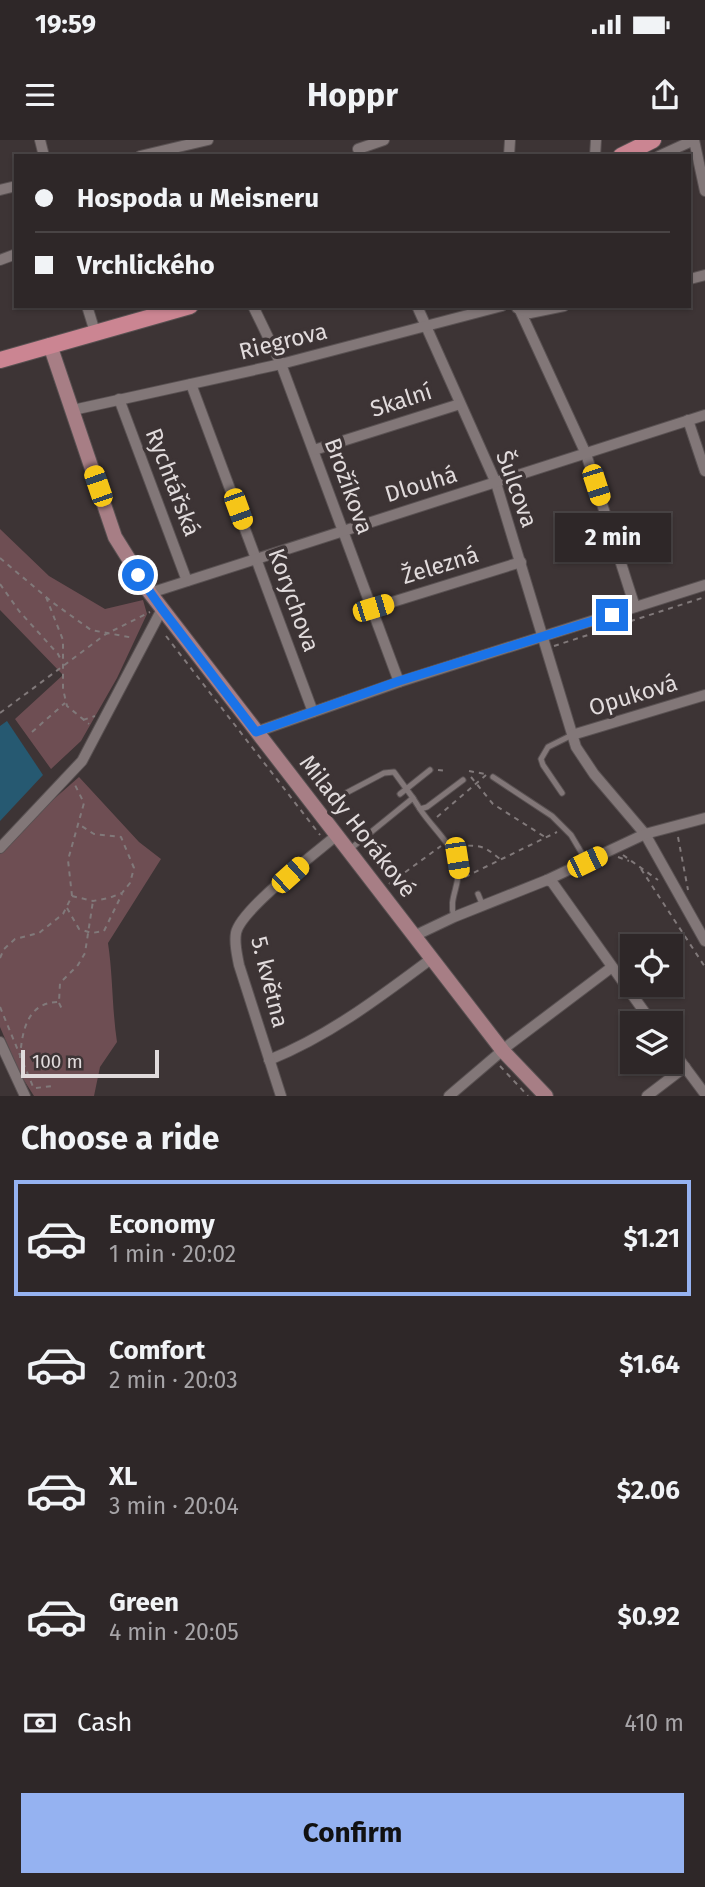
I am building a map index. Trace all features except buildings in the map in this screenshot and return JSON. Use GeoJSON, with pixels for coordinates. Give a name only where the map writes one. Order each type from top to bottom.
{"type":"FeatureCollection","features":[{"type":"Feature","properties":{"kind":"main road"},"geometry":{"type":"LineString","coordinates":[[625,154],[653,140]]}},
{"type":"Feature","properties":{"kind":"main road"},"geometry":{"type":"LineString","coordinates":[[0,360],[183,308]]}},
{"type":"Feature","properties":{"kind":"main road","name":"Milady Horákové"},"geometry":{"type":"LineString","coordinates":[[50,345],[115,537],[150,593],[503,1051],[546,1096]]}},
{"type":"Feature","properties":{"kind":"street"},"geometry":{"type":"LineString","coordinates":[[147,154],[208,140]]}},
{"type":"Feature","properties":{"kind":"street"},"geometry":{"type":"LineString","coordinates":[[358,148],[384,140]]}},
{"type":"Feature","properties":{"kind":"street"},"geometry":{"type":"LineString","coordinates":[[663,154],[694,140],[705,191]]}},
{"type":"Feature","properties":{"kind":"street"},"geometry":{"type":"LineString","coordinates":[[89,308],[95,332]]}},
{"type":"Feature","properties":{"kind":"street","name":"Brožíkova"},"geometry":{"type":"LineString","coordinates":[[254,308],[281,364],[399,681]]}},
{"type":"Feature","properties":{"kind":"street","name":"Šulcova"},"geometry":{"type":"LineString","coordinates":[[418,308],[496,484],[576,747],[594,774],[645,834],[705,941]]}},
{"type":"Feature","properties":{"kind":"street","name":"Riegrova"},"geometry":{"type":"LineString","coordinates":[[73,410],[281,364],[494,308]]}},
{"type":"Feature","properties":{"kind":"street"},"geometry":{"type":"LineString","coordinates":[[518,308],[586,454],[635,607]]}},
{"type":"Feature","properties":{"kind":"street"},"geometry":{"type":"LineString","coordinates":[[520,308],[530,313],[554,308]]}},
{"type":"Feature","properties":{"kind":"street","name":"Korychova"},"geometry":{"type":"LineString","coordinates":[[191,383],[313,712]]}},
{"type":"Feature","properties":{"kind":"street","name":"Rychtářská"},"geometry":{"type":"LineString","coordinates":[[119,399],[187,581]]}},
{"type":"Feature","properties":{"kind":"street","name":"Skalní"},"geometry":{"type":"LineString","coordinates":[[314,450],[460,404]]}},
{"type":"Feature","properties":{"kind":"street","name":"Dlouhá"},"geometry":{"type":"LineString","coordinates":[[150,593],[705,415]]}},
{"type":"Feature","properties":{"kind":"street"},"geometry":{"type":"LineString","coordinates":[[688,420],[705,471]]}},
{"type":"Feature","properties":{"kind":"street","name":"Železná"},"geometry":{"type":"LineString","coordinates":[[373,608],[521,562]]}},
{"type":"Feature","properties":{"kind":"street"},"geometry":{"type":"LineString","coordinates":[[256,732],[399,681],[705,585]]}},
{"type":"Feature","properties":{"kind":"street"},"geometry":{"type":"LineString","coordinates":[[0,848],[82,761],[161,608]]}},
{"type":"Feature","properties":{"kind":"street","name":"Opuková"},"geometry":{"type":"LineString","coordinates":[[572,735],[705,695]]}},
{"type":"Feature","properties":{"kind":"street"},"geometry":{"type":"LineString","coordinates":[[414,936],[547,880],[645,834],[705,818]]}},
{"type":"Feature","properties":{"kind":"street","name":"5. května"},"geometry":{"type":"LineString","coordinates":[[281,1096],[239,965],[235,946],[236,932],[239,924],[253,909],[337,835]]}},
{"type":"Feature","properties":{"kind":"street"},"geometry":{"type":"LineString","coordinates":[[547,880],[552,882],[644,1011]]}},
{"type":"Feature","properties":{"kind":"street"},"geometry":{"type":"LineString","coordinates":[[269,1060],[302,1047],[358,1012],[431,959]]}},
{"type":"Feature","properties":{"kind":"street"},"geometry":{"type":"LineString","coordinates":[[449,1096],[612,967]]}},
{"type":"Feature","properties":{"kind":"street"},"geometry":{"type":"LineString","coordinates":[[0,1042],[25,1096]]}},
{"type":"Feature","properties":{"kind":"street"},"geometry":{"type":"LineString","coordinates":[[683,1064],[705,1094]]}},
{"type":"Feature","properties":{"kind":"street"},"geometry":{"type":"LineString","coordinates":[[647,1096],[685,1067]]}},
{"type":"Feature","properties":{"kind":"lane"},"geometry":{"type":"LineString","coordinates":[[536,750],[572,735]]}},
{"type":"Feature","properties":{"kind":"lane"},"geometry":{"type":"LineString","coordinates":[[548,747],[541,759],[562,793]]}},
{"type":"Feature","properties":{"kind":"lane"},"geometry":{"type":"LineString","coordinates":[[400,793],[430,770]]}},
{"type":"Feature","properties":{"kind":"lane"},"geometry":{"type":"LineString","coordinates":[[346,793],[384,773],[394,772],[457,858],[459,872],[451,900],[454,917]]}},
{"type":"Feature","properties":{"kind":"lane"},"geometry":{"type":"LineString","coordinates":[[493,777],[552,816],[565,829],[587,862]]}},
{"type":"Feature","properties":{"kind":"lane"},"geometry":{"type":"LineString","coordinates":[[420,809],[427,807],[463,780]]}},
{"type":"Feature","properties":{"kind":"lane"},"geometry":{"type":"LineString","coordinates":[[349,850],[413,798]]}},
{"type":"Feature","properties":{"kind":"lane"},"geometry":{"type":"LineString","coordinates":[[478,894],[483,906]]}},
{"type":"Feature","properties":{"kind":"path"},"geometry":{"type":"LineString","coordinates":[[0,558],[91,630],[145,640]]}},
{"type":"Feature","properties":{"kind":"path"},"geometry":{"type":"LineString","coordinates":[[0,584],[19,611],[58,654],[64,665]]}},
{"type":"Feature","properties":{"kind":"path"},"geometry":{"type":"LineString","coordinates":[[45,596],[63,640],[67,706],[98,730]]}},
{"type":"Feature","properties":{"kind":"path"},"geometry":{"type":"LineString","coordinates":[[553,646],[705,597]]}},
{"type":"Feature","properties":{"kind":"path"},"geometry":{"type":"LineString","coordinates":[[0,713],[106,634],[161,608]]}},
{"type":"Feature","properties":{"kind":"path"},"geometry":{"type":"LineString","coordinates":[[166,636],[322,836]]}},
{"type":"Feature","properties":{"kind":"path"},"geometry":{"type":"LineString","coordinates":[[33,732],[66,702]]}},
{"type":"Feature","properties":{"kind":"path"},"geometry":{"type":"LineString","coordinates":[[437,770],[447,771]]}},
{"type":"Feature","properties":{"kind":"path"},"geometry":{"type":"LineString","coordinates":[[429,823],[487,775],[469,771]]}},
{"type":"Feature","properties":{"kind":"path"},"geometry":{"type":"LineString","coordinates":[[0,958],[4,949],[15,939],[39,933],[63,914],[72,896],[68,860],[84,803],[69,776]]}},
{"type":"Feature","properties":{"kind":"path"},"geometry":{"type":"LineString","coordinates":[[471,777],[493,804],[546,838]]}},
{"type":"Feature","properties":{"kind":"path"},"geometry":{"type":"LineString","coordinates":[[467,790],[471,795]]}},
{"type":"Feature","properties":{"kind":"path"},"geometry":{"type":"LineString","coordinates":[[444,810],[447,814]]}},
{"type":"Feature","properties":{"kind":"path"},"geometry":{"type":"LineString","coordinates":[[66,908],[79,929],[104,932],[122,893],[130,883],[134,868],[121,837],[94,835],[80,824]]}},
{"type":"Feature","properties":{"kind":"path"},"geometry":{"type":"LineString","coordinates":[[457,881],[565,829]]}},
{"type":"Feature","properties":{"kind":"path"},"geometry":{"type":"LineString","coordinates":[[677,832],[690,900]]}},
{"type":"Feature","properties":{"kind":"path"},"geometry":{"type":"LineString","coordinates":[[386,887],[446,844],[476,844],[502,859]]}},
{"type":"Feature","properties":{"kind":"path"},"geometry":{"type":"LineString","coordinates":[[629,849],[613,856],[631,862]]}},
{"type":"Feature","properties":{"kind":"path"},"geometry":{"type":"LineString","coordinates":[[620,853],[661,883]]}},
{"type":"Feature","properties":{"kind":"path"},"geometry":{"type":"LineString","coordinates":[[641,869],[705,967]]}},
{"type":"Feature","properties":{"kind":"path"},"geometry":{"type":"LineString","coordinates":[[72,896],[93,901],[122,893]]}},
{"type":"Feature","properties":{"kind":"path"},"geometry":{"type":"LineString","coordinates":[[62,1009],[59,1002],[60,983],[78,965],[85,953],[93,901]]}},
{"type":"Feature","properties":{"kind":"path"},"geometry":{"type":"LineString","coordinates":[[20,1058],[26,1022],[34,1010],[49,1002],[59,1002]]}},
{"type":"Feature","properties":{"kind":"path"},"geometry":{"type":"LineString","coordinates":[[0,1007],[35,1088]]}},
{"type":"Feature","properties":{"kind":"path"},"geometry":{"type":"LineString","coordinates":[[500,1067],[528,1096]]}},
{"type":"Feature","properties":{"kind":"path"},"geometry":{"type":"LineString","coordinates":[[25,1096],[35,1088],[52,1086]]}},
{"type":"Feature","properties":{"kind":"shaded area"},"geometry":{"type":"Polygon","coordinates":[[[0,529],[49,576],[105,609],[143,600],[147,614],[117,678],[81,741],[51,769],[15,719],[63,675],[0,610],[0,529]]]}},
{"type":"Feature","properties":{"kind":"shaded area"},"geometry":{"type":"Polygon","coordinates":[[[79,777],[139,842],[161,859],[108,943],[117,1042],[100,1067],[94,1096],[34,1096],[20,1074],[0,1027],[0,854],[38,813],[79,777]]]}},
{"type":"Feature","properties":{"kind":"water"},"geometry":{"type":"Polygon","coordinates":[[[7,721],[43,775],[0,821],[0,726],[7,721]]]}},
{"type":"Feature","properties":{"kind":"route"},"geometry":{"type":"LineString","coordinates":[[138,575],[256,732],[399,681],[612,615]]}}]}
